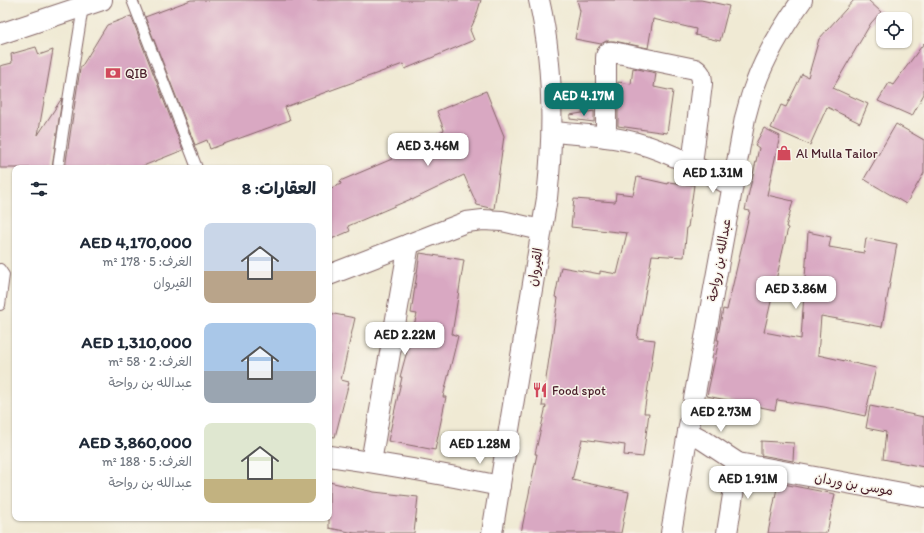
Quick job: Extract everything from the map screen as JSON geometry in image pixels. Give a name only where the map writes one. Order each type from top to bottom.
[{"type":"street","points":[[0,34],[102,0]]},
{"type":"street","name":"القيروان","points":[[492,533],[541,230],[550,165],[552,132],[551,91],[548,51],[539,0]]},
{"type":"street","name":"عبدالله بن رواحة","points":[[671,533],[745,118],[755,85],[768,54],[785,24],[802,0]]},
{"type":"street","points":[[606,137],[606,55],[608,53],[613,52],[695,69],[700,72],[702,84],[692,164]]},
{"type":"street","points":[[552,132],[606,137],[644,145],[692,164],[732,186]]},
{"type":"street","points":[[332,274],[466,222],[483,220],[502,221],[541,230]]},
{"type":"street","points":[[371,462],[409,244]]},
{"type":"street","name":"موسى بن وردان","points":[[688,432],[738,463],[924,497]]},
{"type":"street","points":[[332,456],[453,476],[500,486]]},
{"type":"street","points":[[727,533],[738,463]]},
{"type":"lane","points":[[132,0],[195,165]]},
{"type":"lane","points":[[58,165],[64,120],[83,6]]},
{"type":"lane","points":[[0,269],[4,275],[0,305]]},
{"type":"building","points":[[191,0],[481,0],[470,30],[474,40],[405,69],[403,64],[285,107],[290,120],[210,149],[207,140],[195,145],[145,17]]},
{"type":"building","points":[[577,0],[701,0],[729,6],[720,41],[695,35],[696,29],[653,19],[648,48],[614,41],[606,41],[601,44],[575,39],[580,11]]},
{"type":"building","points":[[854,0],[868,0],[881,12],[876,12],[876,18],[871,23],[833,88],[868,104],[860,123],[827,107],[810,145],[771,128],[781,105],[786,107],[802,74],[808,77],[819,39]]},
{"type":"building","points":[[131,16],[183,150],[146,165],[65,165],[80,69],[107,25]]},
{"type":"building","points":[[924,43],[924,94],[912,116],[878,101],[889,83],[893,85]]},
{"type":"building","points":[[36,47],[39,55],[53,50],[38,135],[62,98],[52,165],[12,165],[12,168],[0,168],[0,66],[12,63],[11,54]]},
{"type":"building","points":[[633,68],[656,73],[654,87],[673,91],[667,133],[618,126],[618,82],[631,84]]},
{"type":"building","points":[[486,91],[504,136],[494,209],[477,205],[464,175],[412,200],[411,199],[348,226],[350,231],[332,239],[332,188],[341,184],[340,181],[392,159],[391,157],[444,130],[437,111]]},
{"type":"building","points":[[594,111],[594,122],[570,119],[570,115]]},
{"type":"building","points":[[896,124],[924,140],[924,173],[906,204],[864,179]]},
{"type":"building","points":[[764,128],[780,136],[767,195],[793,201],[786,227],[788,228],[764,332],[801,339],[808,232],[831,237],[829,247],[864,253],[866,238],[897,244],[882,327],[821,316],[818,355],[876,368],[865,416],[824,407],[777,400],[775,410],[707,396],[719,340],[717,340],[723,309],[727,310],[750,211],[745,210],[759,148],[755,145]]},
{"type":"building","points":[[637,177],[668,184],[668,182],[694,185],[684,257],[652,255],[637,338],[655,340],[644,413],[649,413],[643,457],[624,455],[625,445],[582,439],[572,480],[629,492],[621,533],[521,533],[537,454],[535,454],[546,406],[542,406],[558,298],[555,297],[561,267],[600,274],[600,271],[617,274],[627,233],[571,227],[574,199],[615,202],[616,193],[633,195]]},
{"type":"building","points":[[420,253],[464,260],[452,334],[458,336],[443,397],[446,397],[435,450],[388,441],[402,377],[400,377],[417,314],[411,313]]},
{"type":"building","points":[[332,314],[355,318],[341,380],[349,382],[335,437],[332,436]]},
{"type":"building","points":[[870,406],[924,417],[924,467],[883,459],[886,432],[866,428]]},
{"type":"building","points":[[761,441],[794,443],[793,461],[761,455]]},
{"type":"building","points":[[332,483],[374,492],[418,497],[414,533],[355,533],[329,528],[329,521],[332,521]]},
{"type":"building","points":[[778,483],[835,494],[827,533],[768,533]]},
{"type":"place","name":"QIB","points":[[113,73]]},
{"type":"place","name":"Al Mulla Tailor","points":[[784,153]]},
{"type":"place","name":"Food spot","points":[[540,390]]}]
